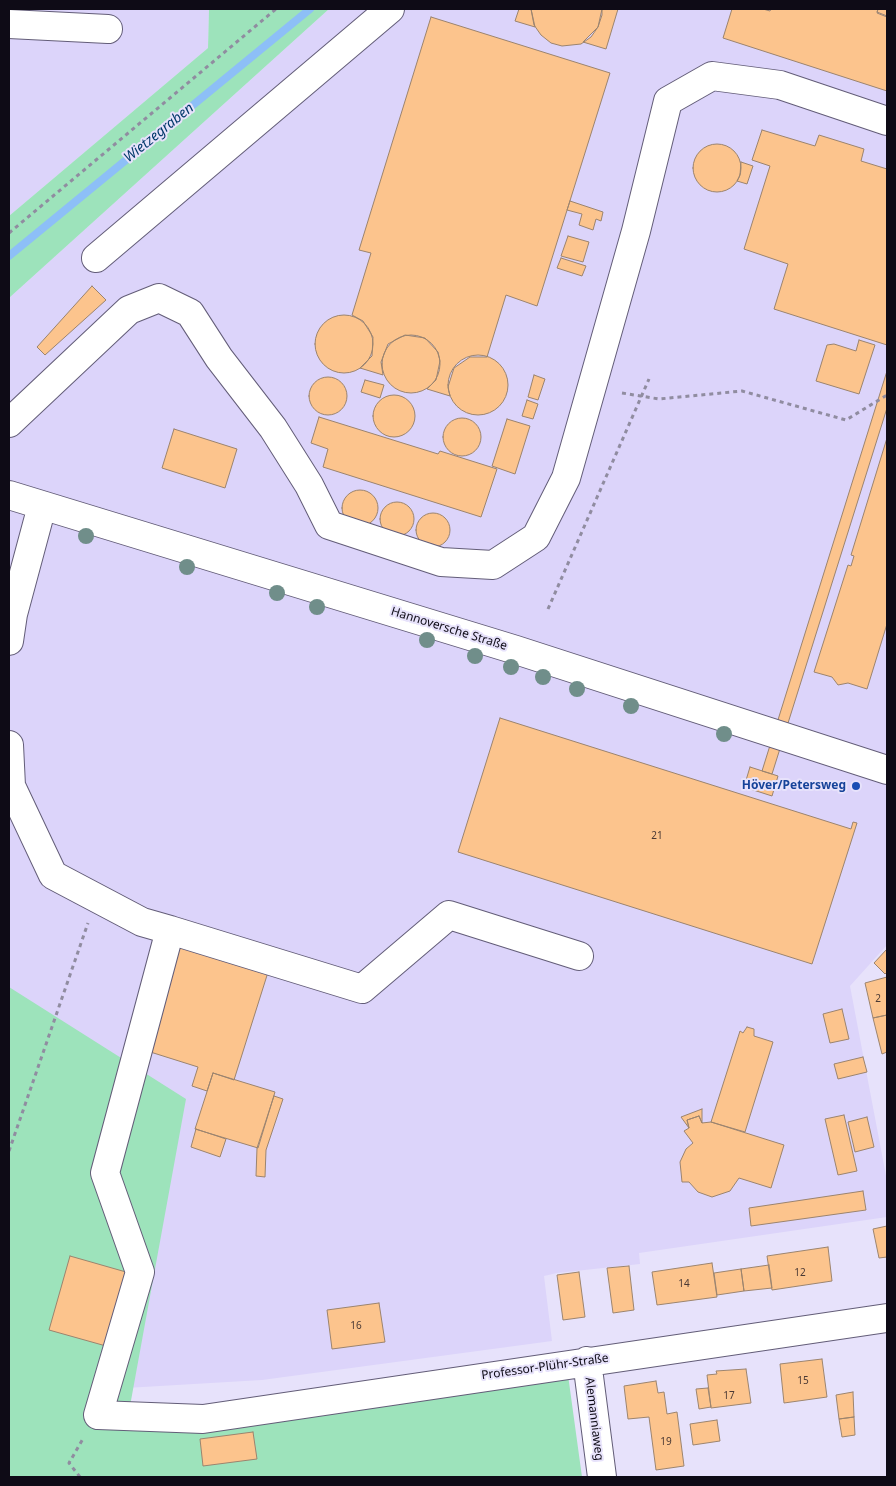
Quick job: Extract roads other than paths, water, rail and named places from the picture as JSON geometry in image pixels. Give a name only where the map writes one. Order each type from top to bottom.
[{"type":"street","points":[[96,258],[390,9]]},
{"type":"street","points":[[9,24],[108,29]]},
{"type":"street","points":[[9,423],[37,393],[129,310],[159,298],[190,313],[219,358],[273,428],[310,485],[329,525],[441,562],[493,565],[536,537],[566,478],[636,231],[668,101],[712,76],[780,85],[887,121]]},
{"type":"street","name":"Hannoversche Straße","points":[[9,495],[516,650],[887,770]]},
{"type":"street","points":[[9,641],[13,614],[42,506]]},
{"type":"street","points":[[9,745],[11,786],[53,875],[142,922],[362,989],[449,915],[579,956]]},
{"type":"street","name":"Professor-Plühr-Straße","points":[[170,930],[104,1173],[140,1272],[98,1416],[203,1419],[887,1318]]},
{"type":"street","name":"Alemanniaweg","points":[[586,1361],[602,1477]]},
{"type":"waterway","name":"Wietzegraben","points":[[9,256],[310,9]]},
{"type":"place","name":"Höver/Petersweg","points":[[856,786]]}]
